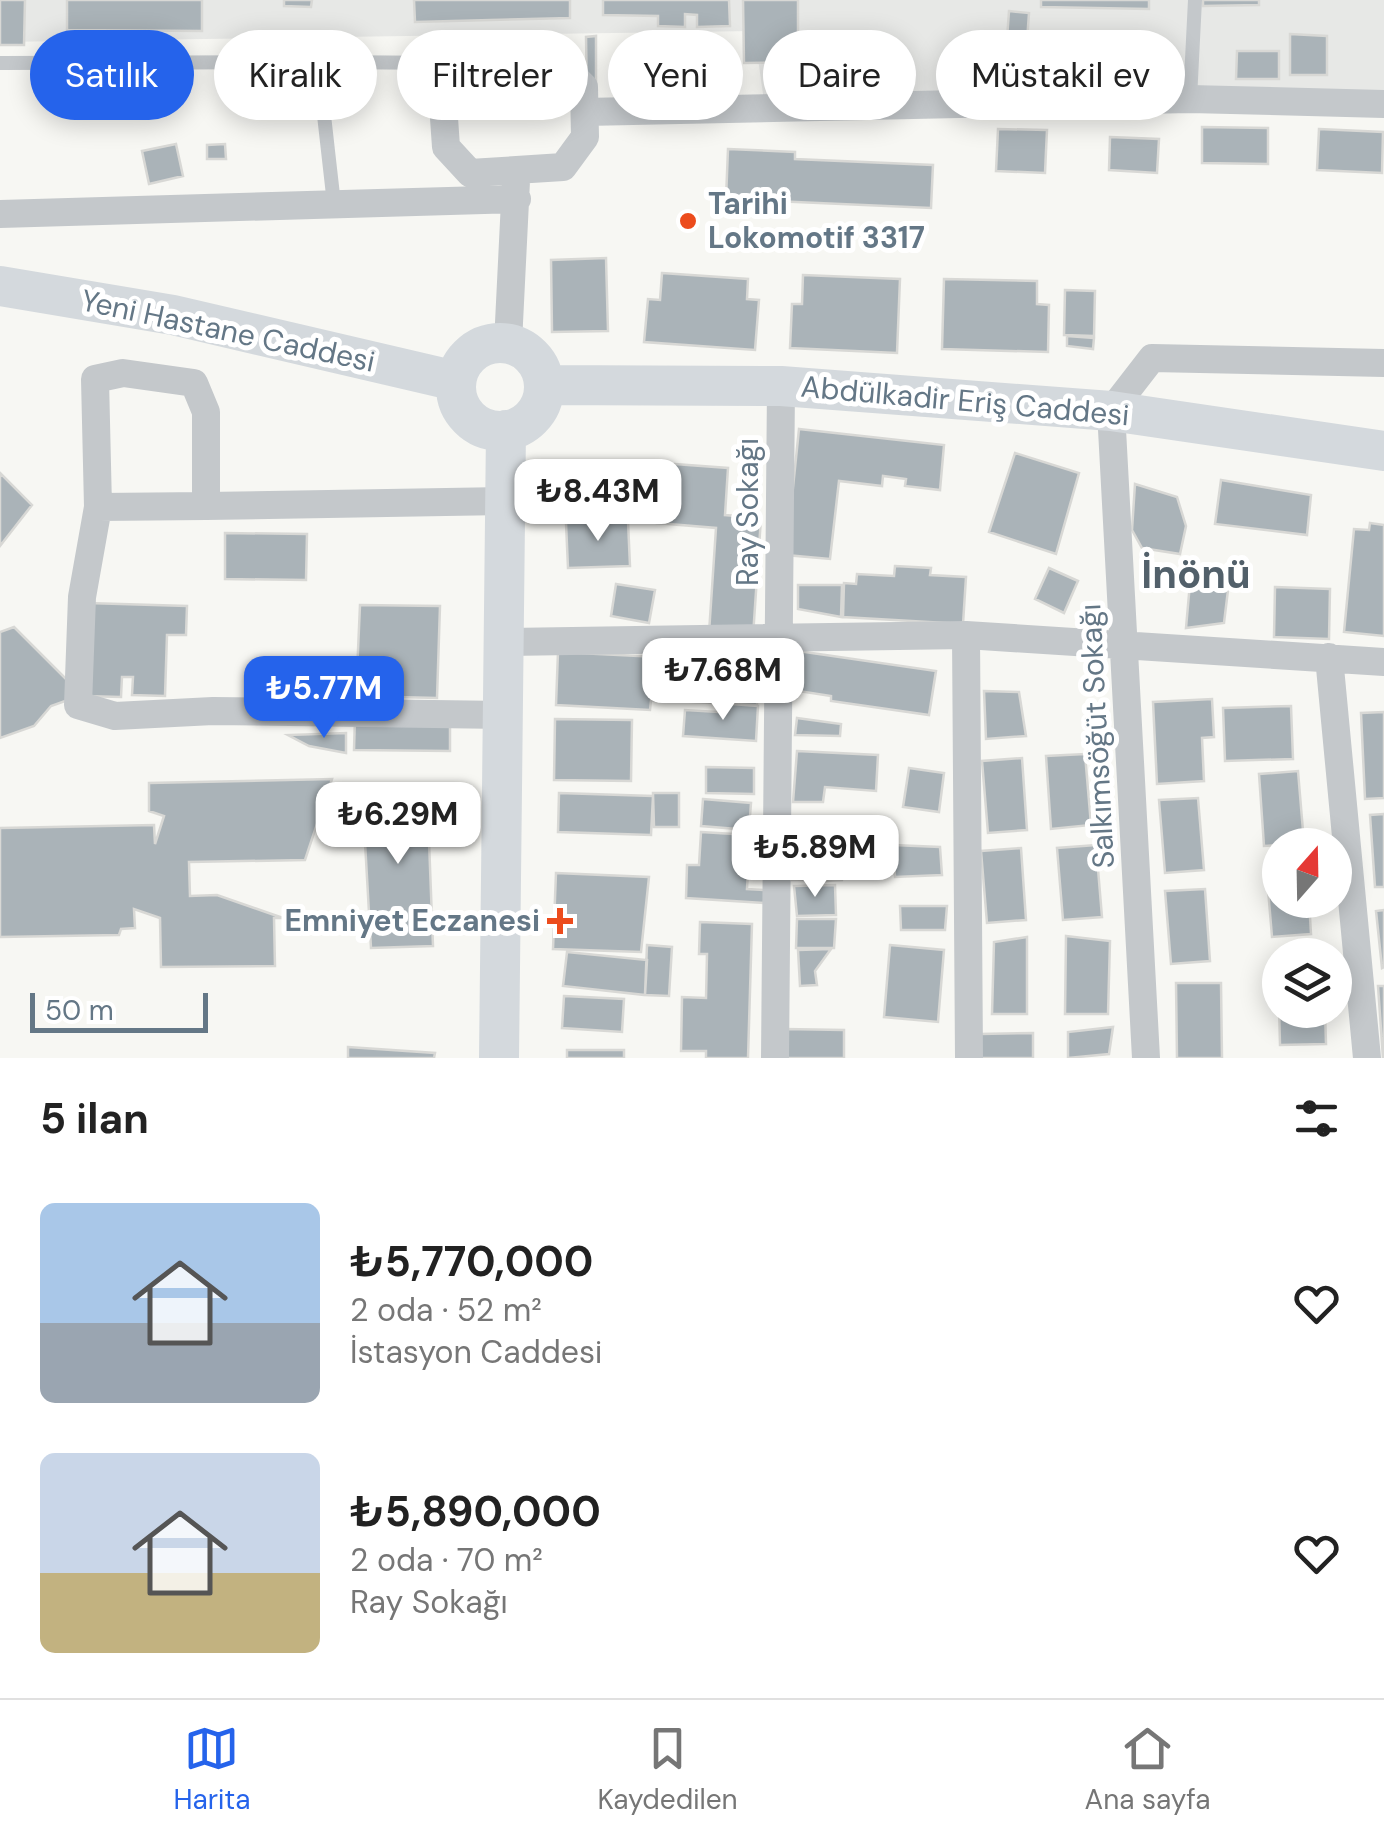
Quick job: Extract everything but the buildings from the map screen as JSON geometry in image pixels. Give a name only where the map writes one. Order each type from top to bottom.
[{"type":"main road","name":"Yeni Hastane Caddesi","points":[[0,286],[173,315],[456,381]]},
{"type":"main road","points":[[508,343],[534,358],[544,385],[536,413],[525,424],[506,430],[483,428],[461,409],[456,381],[468,356],[480,347],[508,343]]},
{"type":"main road","name":"Abdülkadir Eriş Caddesi","points":[[544,385],[780,386],[1111,411],[1384,451]]},
{"type":"main road","points":[[499,1058],[506,430]]},
{"type":"street","points":[[588,112],[1190,99],[1384,104]]},
{"type":"street","points":[[444,120],[446,146],[470,172],[563,167],[585,137],[585,120]]},
{"type":"street","points":[[508,343],[517,198],[515,170]]},
{"type":"street","points":[[0,214],[517,198]]},
{"type":"street","points":[[1111,411],[1152,358],[1384,363]]},
{"type":"street","points":[[206,506],[206,412],[194,383],[123,373],[95,379],[98,507],[82,597],[78,705],[115,716],[213,711],[505,715]]},
{"type":"street","name":"Ray Sokağı","points":[[775,1058],[780,386]]},
{"type":"street","name":"Salkımsöğüt Sokağı","points":[[1111,411],[1146,1058]]},
{"type":"street","points":[[98,507],[505,501]]},
{"type":"street","points":[[966,634],[969,1058]]},
{"type":"street","points":[[506,642],[966,634],[1125,648],[1384,662]]},
{"type":"street","points":[[1329,657],[1367,1058]]},
{"type":"lane","points":[[1190,99],[1195,0]]},
{"type":"lane","points":[[0,63],[214,62]]},
{"type":"lane","points":[[325,120],[334,204]]},
{"type":"shaded area","points":[[0,0],[1384,0],[1384,107],[1185,107],[1185,30],[936,30],[936,108],[916,108],[916,30],[763,30],[763,94],[754,31],[743,30],[588,33],[588,30],[397,30],[397,36],[377,36],[377,30],[214,30],[214,39],[194,39],[194,30],[30,30],[30,42],[0,42]]},
{"type":"place","name":"Tarihi Lokomotif 3317","points":[[688,221]]},
{"type":"place","name":"Emniyet Eczanesi","points":[[560,921]]},
{"type":"district","name":"İnönü","points":[[1196,574]]}]
